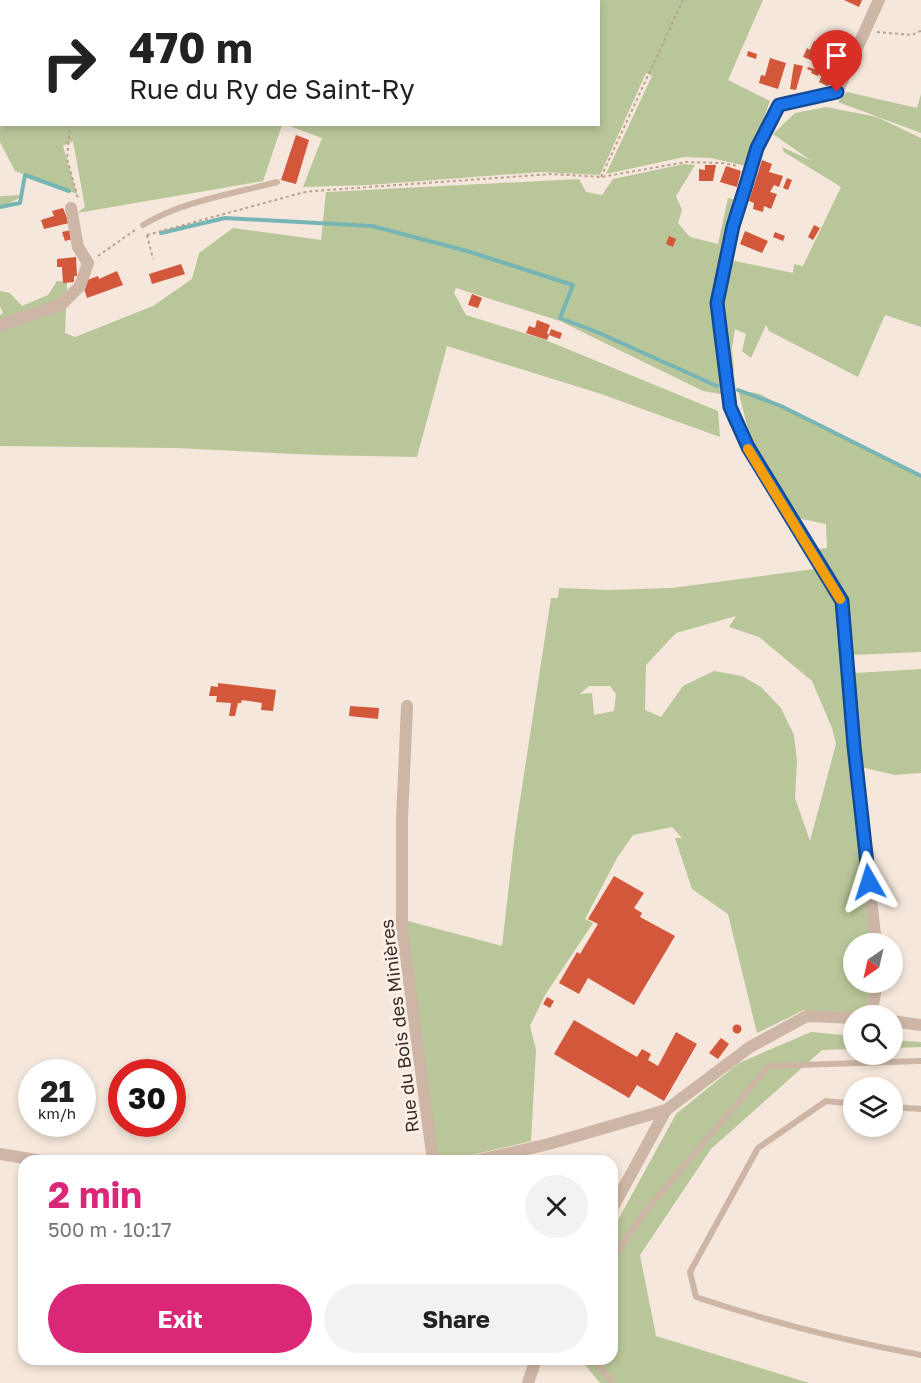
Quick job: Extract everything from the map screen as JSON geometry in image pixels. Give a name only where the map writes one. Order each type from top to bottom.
[{"type":"street","points":[[875,933],[854,746],[842,601],[748,447],[730,407],[717,303],[733,226],[757,148],[779,105],[837,92],[879,0]]},
{"type":"street","points":[[0,325],[62,304],[80,286],[88,263],[78,247],[71,208]]},
{"type":"street","name":"Rue du Bois des Minières","points":[[407,706],[402,819],[402,928],[433,1155]]},
{"type":"street","points":[[500,1155],[549,1144],[666,1110],[750,1047],[807,1016],[843,1018]]},
{"type":"street","points":[[903,1023],[921,1025]]},
{"type":"street","points":[[618,1198],[666,1110]]},
{"type":"street","points":[[0,1154],[18,1157]]},
{"type":"street","points":[[528,1383],[534,1365]]},
{"type":"lane","points":[[143,225],[159,215],[179,208],[277,182]]},
{"type":"lane","points":[[618,1251],[643,1214],[769,1066],[921,1061]]},
{"type":"lane","points":[[843,1103],[826,1101],[758,1148],[690,1272],[696,1297],[747,1314],[857,1343],[921,1355]]},
{"type":"lane","points":[[903,1108],[921,1109]]},
{"type":"lane","points":[[599,1365],[613,1383]]},
{"type":"path","points":[[602,177],[683,0]]},
{"type":"path","points":[[865,31],[912,35],[921,31]]},
{"type":"path","points":[[70,126],[66,159],[80,207],[71,208]]},
{"type":"path","points":[[153,259],[147,235],[156,231],[305,192],[552,174],[602,177],[686,162],[722,164],[751,169]]},
{"type":"path","points":[[88,263],[143,225]]},
{"type":"green space","points":[[600,0],[763,0],[728,80],[770,101],[746,166],[711,158],[684,157],[606,174],[652,76],[646,73],[600,175],[541,172],[369,185],[303,187],[322,138],[290,126],[600,126]]},
{"type":"green space","points":[[847,92],[917,108],[921,94],[921,133],[838,102]]},
{"type":"green space","points":[[826,107],[877,117],[921,138],[921,327],[885,315],[858,377],[769,331],[766,325],[751,358],[742,351],[746,334],[735,329],[732,348],[734,372],[728,366],[722,366],[721,394],[703,391],[560,321],[456,288],[454,293],[466,315],[543,339],[718,411],[720,437],[601,394],[447,346],[417,457],[176,448],[0,446],[0,315],[3,313],[0,306],[0,291],[10,293],[22,306],[48,295],[57,281],[67,282],[65,333],[75,337],[153,306],[192,279],[199,253],[233,228],[321,240],[326,192],[579,179],[586,192],[602,195],[613,179],[684,164],[695,165],[676,196],[682,210],[678,223],[690,237],[718,244],[728,198],[736,200],[720,271],[714,285],[714,299],[730,260],[793,273],[794,264],[803,266],[841,187],[784,152],[782,147],[810,160],[773,134],[795,113]]},
{"type":"green space","points":[[0,126],[282,126],[263,181],[77,213],[85,207],[73,141],[63,146],[77,194],[15,171],[0,142]]},
{"type":"green space","points":[[25,195],[0,208],[0,196]]},
{"type":"green space","points":[[738,390],[760,394],[817,426],[878,453],[921,477],[921,652],[852,655],[845,599],[818,549],[827,548],[826,524],[797,518],[750,437]]},
{"type":"green space","points":[[814,569],[838,603],[872,933],[843,933],[843,993],[871,993],[868,1005],[843,1005],[843,1012],[804,1010],[757,1033],[728,914],[692,889],[675,838],[682,838],[672,827],[633,835],[617,858],[585,919],[593,923],[545,995],[530,1026],[536,1050],[531,1141],[471,1155],[437,1155],[404,920],[502,946],[515,833],[551,598],[558,598],[559,588],[608,590],[672,588]],"holes":[[[736,616],[729,627],[759,637],[812,681],[832,728],[836,744],[810,841],[795,798],[797,761],[794,735],[781,708],[761,687],[742,676],[714,671],[683,686],[661,717],[645,710],[646,665],[676,633]],[[589,686],[610,686],[616,694],[614,711],[594,715],[592,693],[580,694]]]},
{"type":"green space","points":[[921,669],[921,773],[895,775],[861,767],[855,673]]},
{"type":"green space","points":[[811,1032],[843,1035],[843,1049],[822,1050],[711,1149],[640,1255],[656,1336],[809,1383],[600,1383],[585,1365],[618,1365],[618,1220],[676,1114],[739,1063]]},
{"type":"green space","points":[[903,1041],[921,1042],[921,1047],[903,1048]]},
{"type":"building","points":[[844,0],[862,0],[859,7]]},
{"type":"building","points":[[814,41],[821,44],[819,49],[831,54],[833,50],[846,55],[833,83],[827,86],[819,82],[826,66],[803,57],[807,48],[810,50]]},
{"type":"building","points":[[748,51],[757,54],[756,59],[747,56]]},
{"type":"building","points":[[770,58],[786,63],[778,89],[759,83],[761,75],[765,76]]},
{"type":"building","points":[[794,64],[803,66],[796,90],[790,89]]},
{"type":"building","points":[[808,67],[820,71],[818,76],[811,73]]},
{"type":"building","points":[[296,135],[309,140],[296,184],[281,180]]},
{"type":"building","points":[[762,160],[772,164],[769,172],[783,176],[779,187],[774,185],[770,192],[777,194],[771,209],[764,206],[763,212],[753,209],[754,203],[749,201]]},
{"type":"building","points":[[705,165],[716,165],[713,181],[699,181],[699,169],[705,170]]},
{"type":"building","points":[[726,166],[741,171],[737,187],[720,182]]},
{"type":"building","points":[[787,178],[792,180],[788,190],[783,188]]},
{"type":"building","points":[[63,208],[69,223],[44,229],[41,220],[54,216],[52,211]]},
{"type":"building","points":[[814,225],[820,228],[813,240],[808,237]]},
{"type":"building","points":[[71,230],[73,239],[65,241],[62,232]]},
{"type":"building","points":[[745,231],[768,241],[762,253],[740,244]]},
{"type":"building","points":[[775,232],[785,236],[783,241],[773,237]]},
{"type":"building","points":[[669,236],[676,239],[673,247],[666,244]]},
{"type":"building","points":[[76,257],[77,276],[74,276],[74,282],[63,283],[62,267],[57,267],[57,259]]},
{"type":"building","points":[[181,264],[185,274],[152,284],[149,274]]},
{"type":"building","points":[[117,271],[123,285],[87,298],[82,282],[98,276],[99,279]]},
{"type":"building","points":[[472,294],[482,298],[478,308],[468,305]]},
{"type":"building","points":[[537,320],[550,325],[547,340],[526,333],[529,326],[535,328]]},
{"type":"building","points":[[551,329],[562,333],[560,339],[549,335]]},
{"type":"building","points":[[218,683],[276,690],[273,711],[261,710],[262,703],[242,700],[238,703],[235,716],[229,716],[231,703],[216,702],[217,696],[209,696],[211,686],[218,687]]},
{"type":"building","points":[[350,706],[379,708],[378,719],[349,716]]},
{"type":"building","points":[[614,876],[644,893],[634,908],[642,913],[640,917],[675,936],[634,1005],[588,978],[579,994],[559,983],[577,952],[580,954],[598,924],[588,919]]},
{"type":"building","points":[[547,997],[554,1001],[550,1008],[543,1004]]},
{"type":"building","points":[[574,1020],[637,1057],[642,1049],[651,1054],[648,1060],[658,1066],[676,1032],[697,1044],[664,1101],[637,1085],[629,1098],[554,1054]]},
{"type":"building","points":[[737,1024],[742,1029],[737,1034],[732,1029]]},
{"type":"building","points":[[721,1038],[729,1044],[718,1059],[709,1053]]},
{"type":"waterway","points":[[0,207],[20,203],[25,175],[69,191]]},
{"type":"waterway","points":[[161,233],[225,218],[372,226],[467,251],[573,285],[560,318],[597,332],[717,386]]},
{"type":"waterway","points":[[738,390],[781,406],[921,476]]},
{"type":"slow traffic","points":[[748,449],[840,599]]},
{"type":"route","points":[[837,92],[779,105],[757,148],[733,226],[717,303],[730,407],[748,447],[842,601],[854,746],[869,882]]}]
